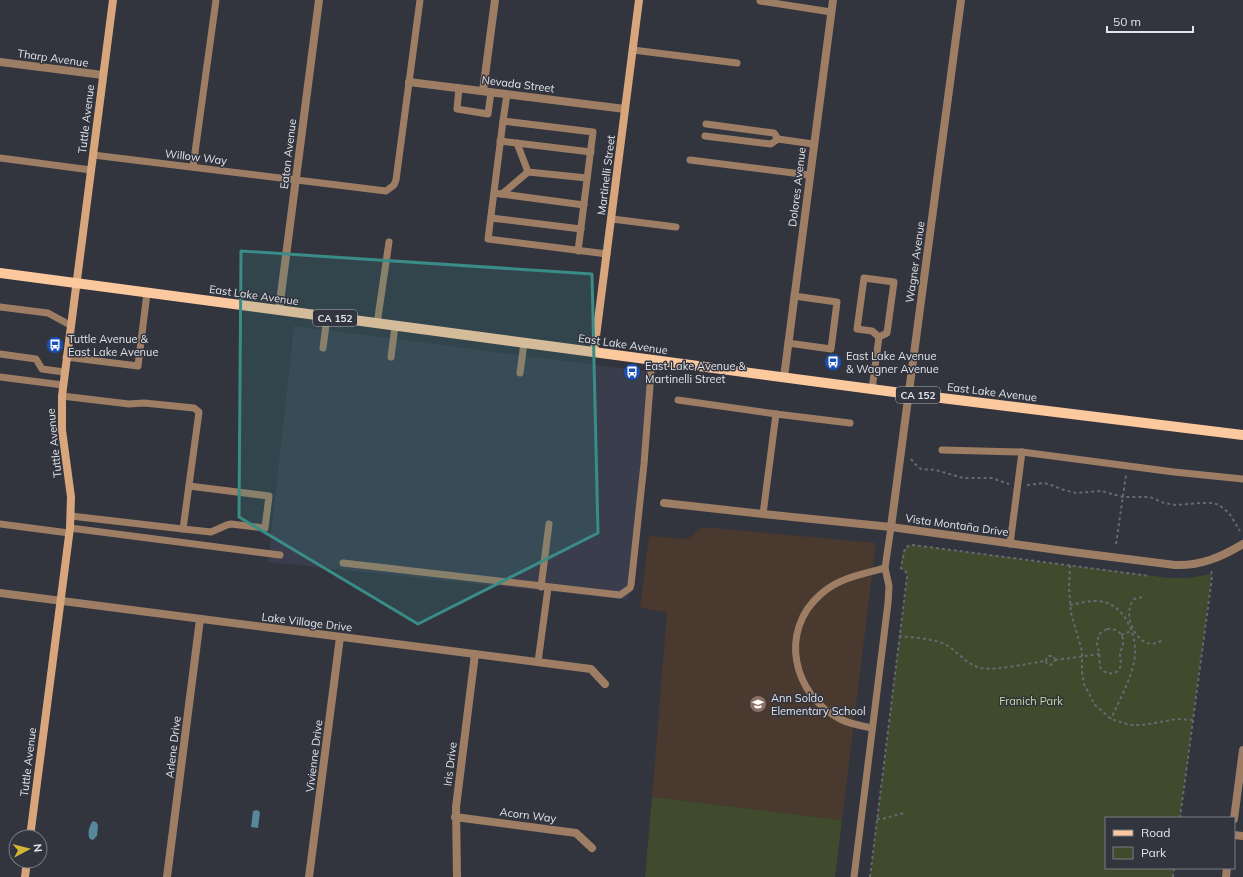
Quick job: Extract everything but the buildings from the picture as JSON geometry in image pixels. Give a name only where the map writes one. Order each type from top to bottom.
[{"type":"main road","name":"East Lake Avenue","points":[[0,273],[908,394],[1243,435]]},
{"type":"street","name":"Tuttle Avenue","points":[[31,829],[70,530],[70,483],[62,421],[64,372],[113,0]]},
{"type":"street","name":"Eaton Avenue","points":[[279,310],[319,0]]},
{"type":"street","points":[[487,92],[495,0]]},
{"type":"street","name":"Martinelli Street","points":[[594,352],[640,0]]},
{"type":"street","name":"Dolores Avenue","points":[[784,377],[813,144],[833,0]]},
{"type":"street","name":"Wagner Avenue","points":[[891,527],[961,0]]},
{"type":"street","name":"Tharp Avenue","points":[[0,62],[103,75]]},
{"type":"street","name":"Nevada Street","points":[[409,82],[625,109]]},
{"type":"street","name":"Vista Montaña Drive","points":[[664,503],[891,527],[1167,564],[1197,564],[1216,559],[1243,544]]},
{"type":"street","name":"Lake Village Drive","points":[[0,593],[590,669],[605,684]]},
{"type":"street","name":"Arlene Drive","points":[[167,877],[200,619]]},
{"type":"street","name":"Vivienne Drive","points":[[309,877],[340,637]]},
{"type":"street","name":"Iris Drive","points":[[457,877],[456,817],[458,784],[475,654]]},
{"type":"street","points":[[1234,817],[1243,750]]},
{"type":"street","name":"Acorn Way","points":[[456,817],[576,833],[592,848]]},
{"type":"lane","points":[[193,167],[216,0]]},
{"type":"lane","points":[[409,82],[420,0]]},
{"type":"lane","points":[[760,1],[831,12]]},
{"type":"lane","points":[[633,50],[737,63]]},
{"type":"lane","name":"Willow Way","points":[[93,155],[386,191],[391,189],[396,180],[409,82]]},
{"type":"lane","points":[[459,88],[457,109],[488,114],[487,92]]},
{"type":"lane","points":[[507,94],[488,239],[607,254]]},
{"type":"lane","points":[[503,121],[593,132],[578,250]]},
{"type":"lane","points":[[706,124],[774,133],[778,140]]},
{"type":"lane","points":[[705,136],[771,144],[778,140],[813,144]]},
{"type":"lane","points":[[500,141],[591,152]]},
{"type":"lane","points":[[517,143],[528,172]]},
{"type":"lane","points":[[0,158],[91,170]]},
{"type":"lane","points":[[690,160],[809,176]]},
{"type":"lane","points":[[502,194],[528,172],[587,178]]},
{"type":"lane","points":[[494,193],[584,205]]},
{"type":"lane","points":[[491,218],[581,229]]},
{"type":"lane","points":[[612,219],[676,227]]},
{"type":"lane","points":[[377,324],[388,242]]},
{"type":"lane","points":[[864,278],[894,282],[887,333],[879,337],[872,331],[857,329],[864,278]]},
{"type":"lane","points":[[66,357],[138,366],[147,293]]},
{"type":"lane","points":[[788,343],[831,348],[837,302],[794,296]]},
{"type":"lane","points":[[0,307],[48,313],[70,325]]},
{"type":"lane","points":[[323,348],[327,317]]},
{"type":"lane","points":[[390,357],[395,326]]},
{"type":"lane","points":[[872,389],[879,337]]},
{"type":"lane","points":[[520,373],[524,343]]},
{"type":"lane","points":[[0,354],[36,358],[42,369],[64,372]]},
{"type":"lane","points":[[343,563],[618,596],[620,595],[630,588],[644,464],[652,360]]},
{"type":"lane","points":[[0,377],[63,385]]},
{"type":"lane","points":[[62,396],[129,404],[144,403],[194,408],[199,412],[183,529]]},
{"type":"lane","points":[[678,400],[850,423]]},
{"type":"lane","points":[[763,514],[776,414]]},
{"type":"lane","points":[[942,450],[1022,452],[1243,479]]},
{"type":"lane","points":[[1010,544],[1022,452]]},
{"type":"lane","points":[[70,516],[211,532],[231,524],[265,528],[269,496],[189,486]]},
{"type":"lane","points":[[0,524],[70,530],[280,556]]},
{"type":"lane","points":[[538,662],[549,524]]},
{"type":"lane","points":[[854,877],[889,586],[885,568],[891,527]]},
{"type":"lane","points":[[872,728],[857,726],[839,718],[826,710],[817,701],[802,680],[798,670],[795,658],[796,641],[800,625],[806,611],[821,594],[841,580],[885,568]]},
{"type":"path","points":[[911,459],[918,467],[922,469],[936,470],[964,478],[992,478],[1018,485],[1044,483],[1070,492],[1081,493],[1101,491],[1113,493],[1123,498],[1150,497],[1164,503],[1176,505],[1213,503],[1219,505],[1229,513],[1240,531]]},
{"type":"path","points":[[1116,544],[1127,466]]},
{"type":"path","points":[[870,877],[907,577],[906,572],[901,568],[904,550],[908,546],[1150,576]]},
{"type":"path","points":[[1070,565],[1068,587],[1070,605],[1082,656],[1083,678],[1095,706],[1111,719],[1136,725],[1177,719],[1193,720]]},
{"type":"path","points":[[1180,817],[1212,574]]},
{"type":"path","points":[[1111,719],[1135,660],[1135,643],[1130,620],[1130,608],[1134,599],[1142,597]]},
{"type":"path","points":[[1070,605],[1096,601],[1108,603],[1123,615],[1132,630],[1138,636],[1149,643],[1155,644],[1162,640]]},
{"type":"path","points":[[1107,629],[1118,631],[1121,635],[1123,643],[1120,654],[1121,664],[1116,672],[1110,674],[1101,670],[1099,664],[1100,654],[1096,641],[1100,632],[1107,629]]},
{"type":"path","points":[[1121,635],[1132,630]]},
{"type":"path","points":[[900,636],[942,643],[948,646],[968,663],[981,668],[995,668],[1046,661]]},
{"type":"path","points":[[1046,661],[1047,664],[1050,665],[1054,663],[1055,660],[1100,654]]},
{"type":"path","points":[[1046,661],[1047,657],[1049,656],[1053,656],[1055,660]]},
{"type":"path","points":[[877,819],[904,813]]},
{"type":"highlighted area","points":[[241,251],[592,274],[598,533],[418,624],[239,517]]},
{"type":"shaded area","points":[[294,326],[650,372],[628,600],[268,562]]},
{"type":"shaded area","name":"Ann Soldo Elementary School","points":[[702,527],[876,543],[842,820],[652,797],[667,612],[640,608],[649,536],[688,539]]},
{"type":"green space","name":"Franich Park","points":[[913,545],[1169,578],[1188,578],[1212,574],[1180,817],[1105,817],[1105,869],[1174,869],[1173,877],[870,877],[907,577],[906,572],[901,568],[902,557],[904,550]]},
{"type":"green space","points":[[652,797],[842,820],[835,877],[645,877]]},
{"type":"water","points":[[257,810],[260,812],[258,828],[251,827],[253,811]]},
{"type":"water","points":[[93,821],[98,825],[97,836],[93,840],[89,837],[89,830]]},
{"type":"place","name":"Tuttle Avenue & East Lake Avenue","points":[[55,345]]},
{"type":"place","name":"East Lake Avenue & Wagner Avenue","points":[[833,362]]},
{"type":"place","name":"East Lake Avenue & Martinelli Street","points":[[632,372]]},
{"type":"place","name":"Ann Soldo Elementary School","points":[[758,704]]}]
